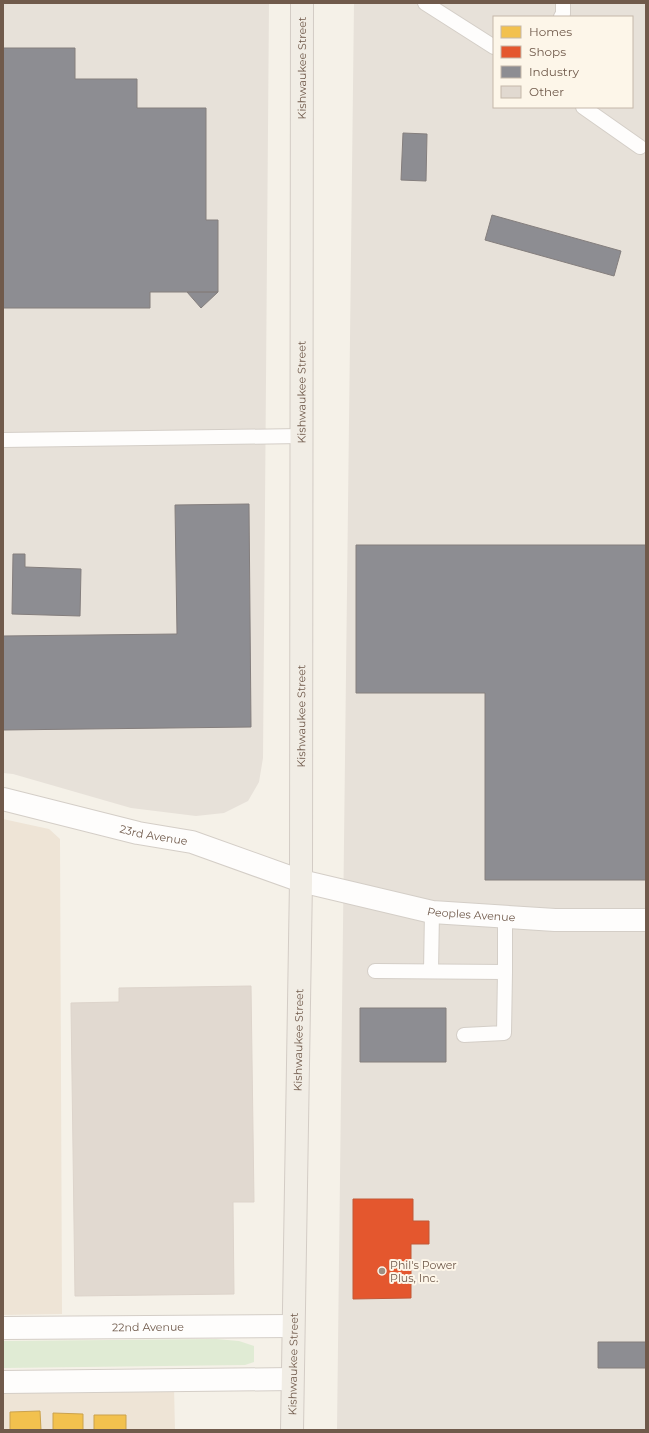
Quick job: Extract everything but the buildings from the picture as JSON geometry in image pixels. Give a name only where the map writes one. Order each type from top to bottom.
[{"type":"main road","name":"Kishwaukee Street","points":[[292,1430],[301,881],[302,3]]},
{"type":"street","name":"23rd Avenue","points":[[3,799],[138,833],[192,842],[301,881]]},
{"type":"street","name":"Peoples Avenue","points":[[301,881],[432,912],[555,920],[646,920]]},
{"type":"street","name":"22nd Avenue","points":[[3,1328],[293,1326]]},
{"type":"street","points":[[3,1382],[292,1379]]},
{"type":"lane","points":[[425,3],[493,46]]},
{"type":"lane","points":[[563,16],[564,3]]},
{"type":"lane","points":[[584,108],[640,147]]},
{"type":"lane","points":[[3,440],[301,436]]},
{"type":"lane","points":[[431,971],[432,912]]},
{"type":"lane","points":[[464,1035],[504,1033],[505,917]]},
{"type":"lane","points":[[375,971],[505,972]]},
{"type":"shaded area","points":[[3,3],[269,3],[263,758],[259,782],[248,801],[224,813],[196,816],[131,808],[13,774],[3,773]]},
{"type":"shaded area","points":[[354,3],[646,3],[646,1430],[337,1430]]},
{"type":"shaded area","points":[[3,819],[49,829],[60,839],[62,1314],[3,1315]]},
{"type":"shaded area","points":[[174,1387],[175,1430],[3,1430],[3,1389]]},
{"type":"green space","points":[[216,1339],[239,1341],[254,1346],[254,1362],[245,1365],[3,1368],[3,1341]]},
{"type":"place","name":"Phil's Power Plus, Inc.","points":[[382,1271]]}]
